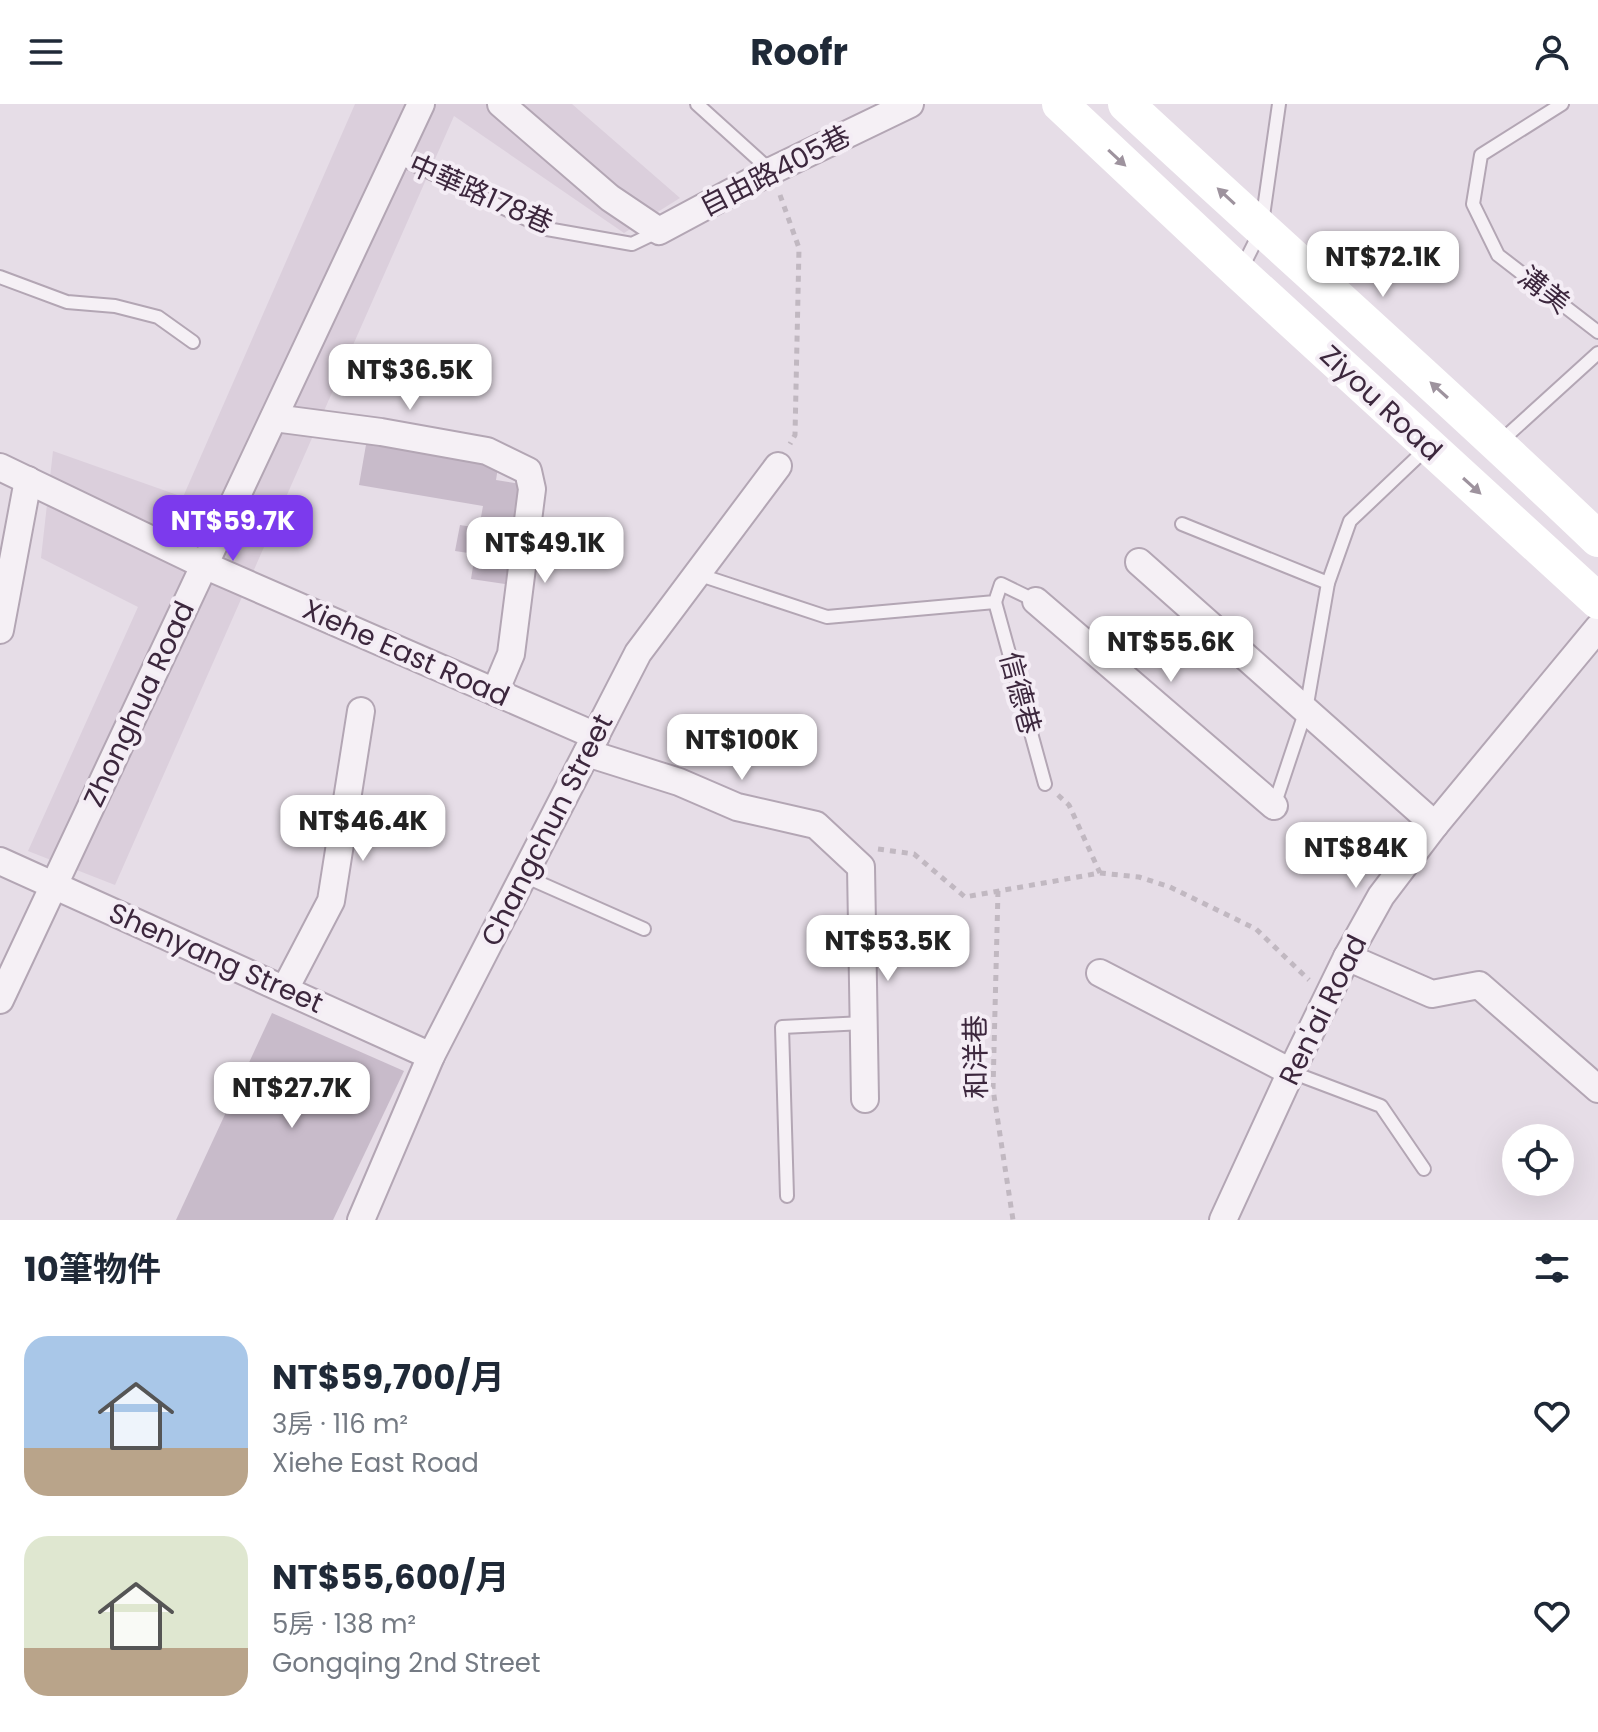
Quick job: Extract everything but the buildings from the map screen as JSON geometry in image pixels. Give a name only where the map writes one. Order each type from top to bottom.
[{"type":"street","name":"Zhonghua Road","points":[[0,1000],[421,104]]},
{"type":"street","points":[[501,104],[610,198],[659,231]]},
{"type":"street","name":"Ziyou Road","points":[[1126,104],[1499,444],[1598,539]]},
{"type":"street","name":"自由路405巷","points":[[659,231],[895,107]]},
{"type":"street","name":"Ziyou Road","points":[[1079,110],[1240,273],[1598,601]]},
{"type":"street","points":[[274,418],[381,432],[487,451],[528,471],[532,489],[511,654],[495,692]]},
{"type":"street","name":"Changchun Street","points":[[361,1220],[431,1056],[638,653],[778,466]]},
{"type":"street","name":"Xiehe East Road","points":[[0,467],[204,565],[495,692],[591,745],[737,807],[816,825],[861,867]]},
{"type":"street","points":[[0,630],[28,480]]},
{"type":"street","points":[[1139,562],[1435,825]]},
{"type":"street","points":[[1036,601],[1274,806]]},
{"type":"street","name":"Ren'ai Road","points":[[1223,1220],[1327,998],[1381,896],[1435,825],[1598,628]]},
{"type":"street","points":[[285,989],[331,901],[361,711]]},
{"type":"street","name":"Shenyang Street","points":[[0,861],[431,1056]]},
{"type":"street","points":[[861,867],[865,1099]]},
{"type":"street","points":[[1347,957],[1432,994],[1479,985],[1598,1089]]},
{"type":"street","points":[[1100,973],[1291,1072]]},
{"type":"lane","points":[[697,104],[771,171]]},
{"type":"lane","points":[[1240,273],[1261,230],[1279,104]]},
{"type":"lane","name":"溝美","points":[[1562,104],[1481,155],[1473,204],[1498,255],[1598,332]]},
{"type":"lane","name":"中華路178巷","points":[[396,156],[547,229],[632,244],[659,231]]},
{"type":"lane","points":[[0,277],[67,302],[115,306],[158,317],[193,342]]},
{"type":"lane","points":[[1499,444],[1598,353]]},
{"type":"lane","points":[[1274,806],[1306,710],[1328,583],[1350,521],[1429,447]]},
{"type":"lane","points":[[1182,524],[1328,583]]},
{"type":"lane","points":[[697,574],[827,617],[995,602],[1001,584],[1036,601]]},
{"type":"lane","name":"信德巷","points":[[995,602],[1045,784]]},
{"type":"lane","points":[[524,876],[644,929]]},
{"type":"lane","points":[[787,1196],[782,1027],[864,1023]]},
{"type":"lane","points":[[1291,1072],[1381,1106],[1424,1169]]},
{"type":"path","points":[[771,171],[799,248],[795,435],[778,466]]},
{"type":"path","points":[[1045,784],[1069,805],[1100,873]]},
{"type":"path","points":[[861,867],[878,849],[914,854],[965,897],[1100,873],[1139,877],[1170,887],[1256,929],[1327,998]]},
{"type":"path","name":"和洋巷","points":[[998,891],[993,1089],[1013,1220]]},
{"type":"shaded area","points":[[355,104],[572,104],[680,198],[624,233],[454,116],[115,885],[28,851],[138,607],[41,558],[53,451],[183,497]]}]
